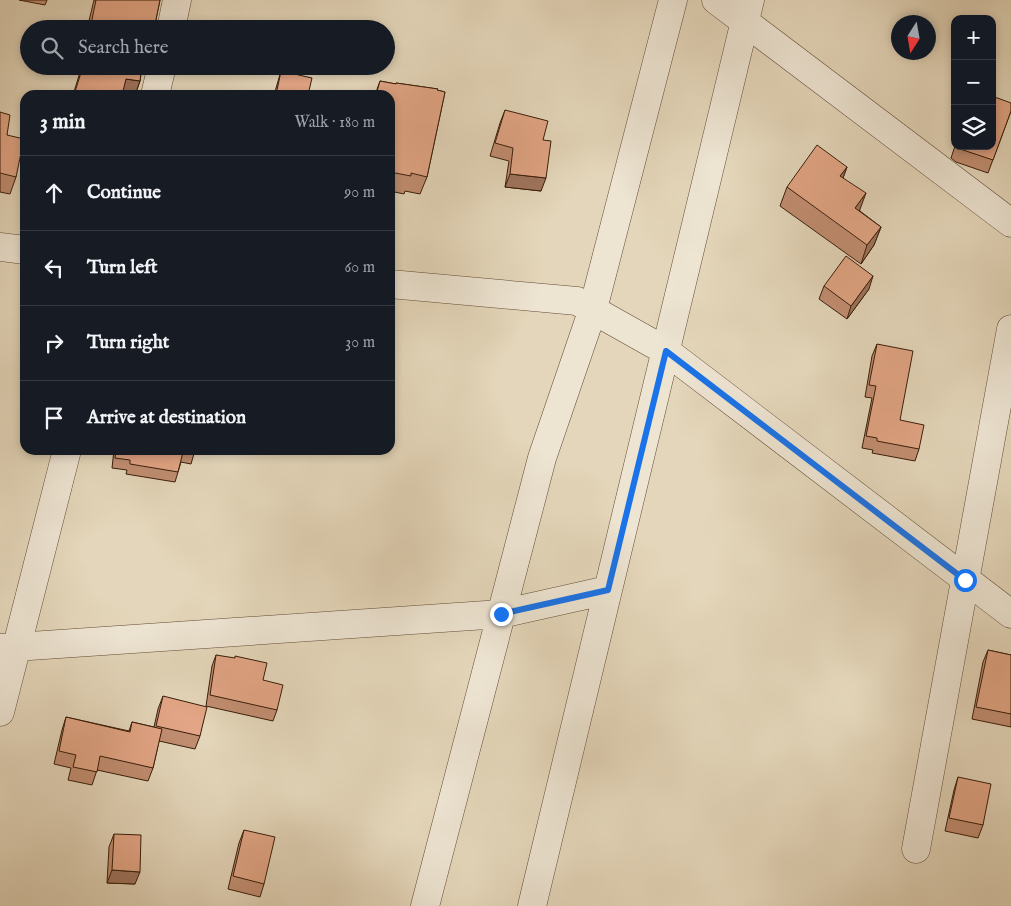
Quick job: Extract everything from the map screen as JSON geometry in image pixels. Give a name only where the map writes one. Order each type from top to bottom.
[{"type":"street","points":[[173,20],[177,0]]},
{"type":"street","points":[[425,906],[542,458],[592,309],[673,0]]},
{"type":"street","points":[[716,0],[747,10],[1011,223]]},
{"type":"street","points":[[532,906],[747,10]]},
{"type":"street","points":[[156,90],[160,75]]},
{"type":"street","points":[[0,247],[20,249]]},
{"type":"street","points":[[395,284],[577,301],[592,309],[666,351],[1011,614]]},
{"type":"street","points":[[916,849],[1011,329]]},
{"type":"street","points":[[0,712],[8,647],[66,455]]},
{"type":"street","points":[[8,647],[501,614],[608,590]]},
{"type":"building","points":[[96,0],[160,0],[156,20],[92,20]]},
{"type":"building","points":[[80,75],[141,75],[140,81],[126,79],[123,90],[76,90]]},
{"type":"building","points":[[280,75],[299,75],[312,78],[309,90],[277,90]]},
{"type":"building","points":[[380,81],[438,89],[445,92],[427,177],[411,173],[411,176],[395,173],[395,90],[377,90]]},
{"type":"building","points":[[996,97],[1011,103],[1011,111],[993,160],[963,150],[996,150]]},
{"type":"building","points":[[505,110],[548,121],[543,140],[551,141],[546,178],[510,174],[513,148],[495,143]]},
{"type":"building","points":[[0,112],[10,115],[7,135],[20,138],[20,158],[16,177],[0,173]]},
{"type":"building","points":[[817,145],[847,167],[840,176],[866,193],[855,208],[881,227],[867,245],[787,187]]},
{"type":"building","points":[[846,256],[873,276],[851,306],[824,286]]},
{"type":"building","points":[[877,344],[913,351],[900,420],[924,425],[919,449],[877,441],[877,438],[866,436],[876,386],[869,385]]},
{"type":"building","points":[[115,455],[182,455],[178,472],[130,464],[130,460],[115,458]]},
{"type":"building","points":[[988,650],[1011,655],[1011,714],[976,707]]},
{"type":"building","points":[[216,655],[235,658],[235,656],[267,663],[263,680],[283,685],[277,710],[210,695]]},
{"type":"building","points":[[163,696],[207,707],[200,736],[156,726]]},
{"type":"building","points":[[66,717],[130,732],[132,722],[162,729],[153,768],[100,756],[97,772],[73,767],[76,755],[59,751]]},
{"type":"building","points":[[958,777],[991,784],[983,825],[949,818]]},
{"type":"building","points":[[244,830],[275,837],[264,884],[233,876]]},
{"type":"building","points":[[114,834],[141,835],[140,872],[112,870]]},
{"type":"route","points":[[501,614],[608,590],[666,351],[965,580]]}]
